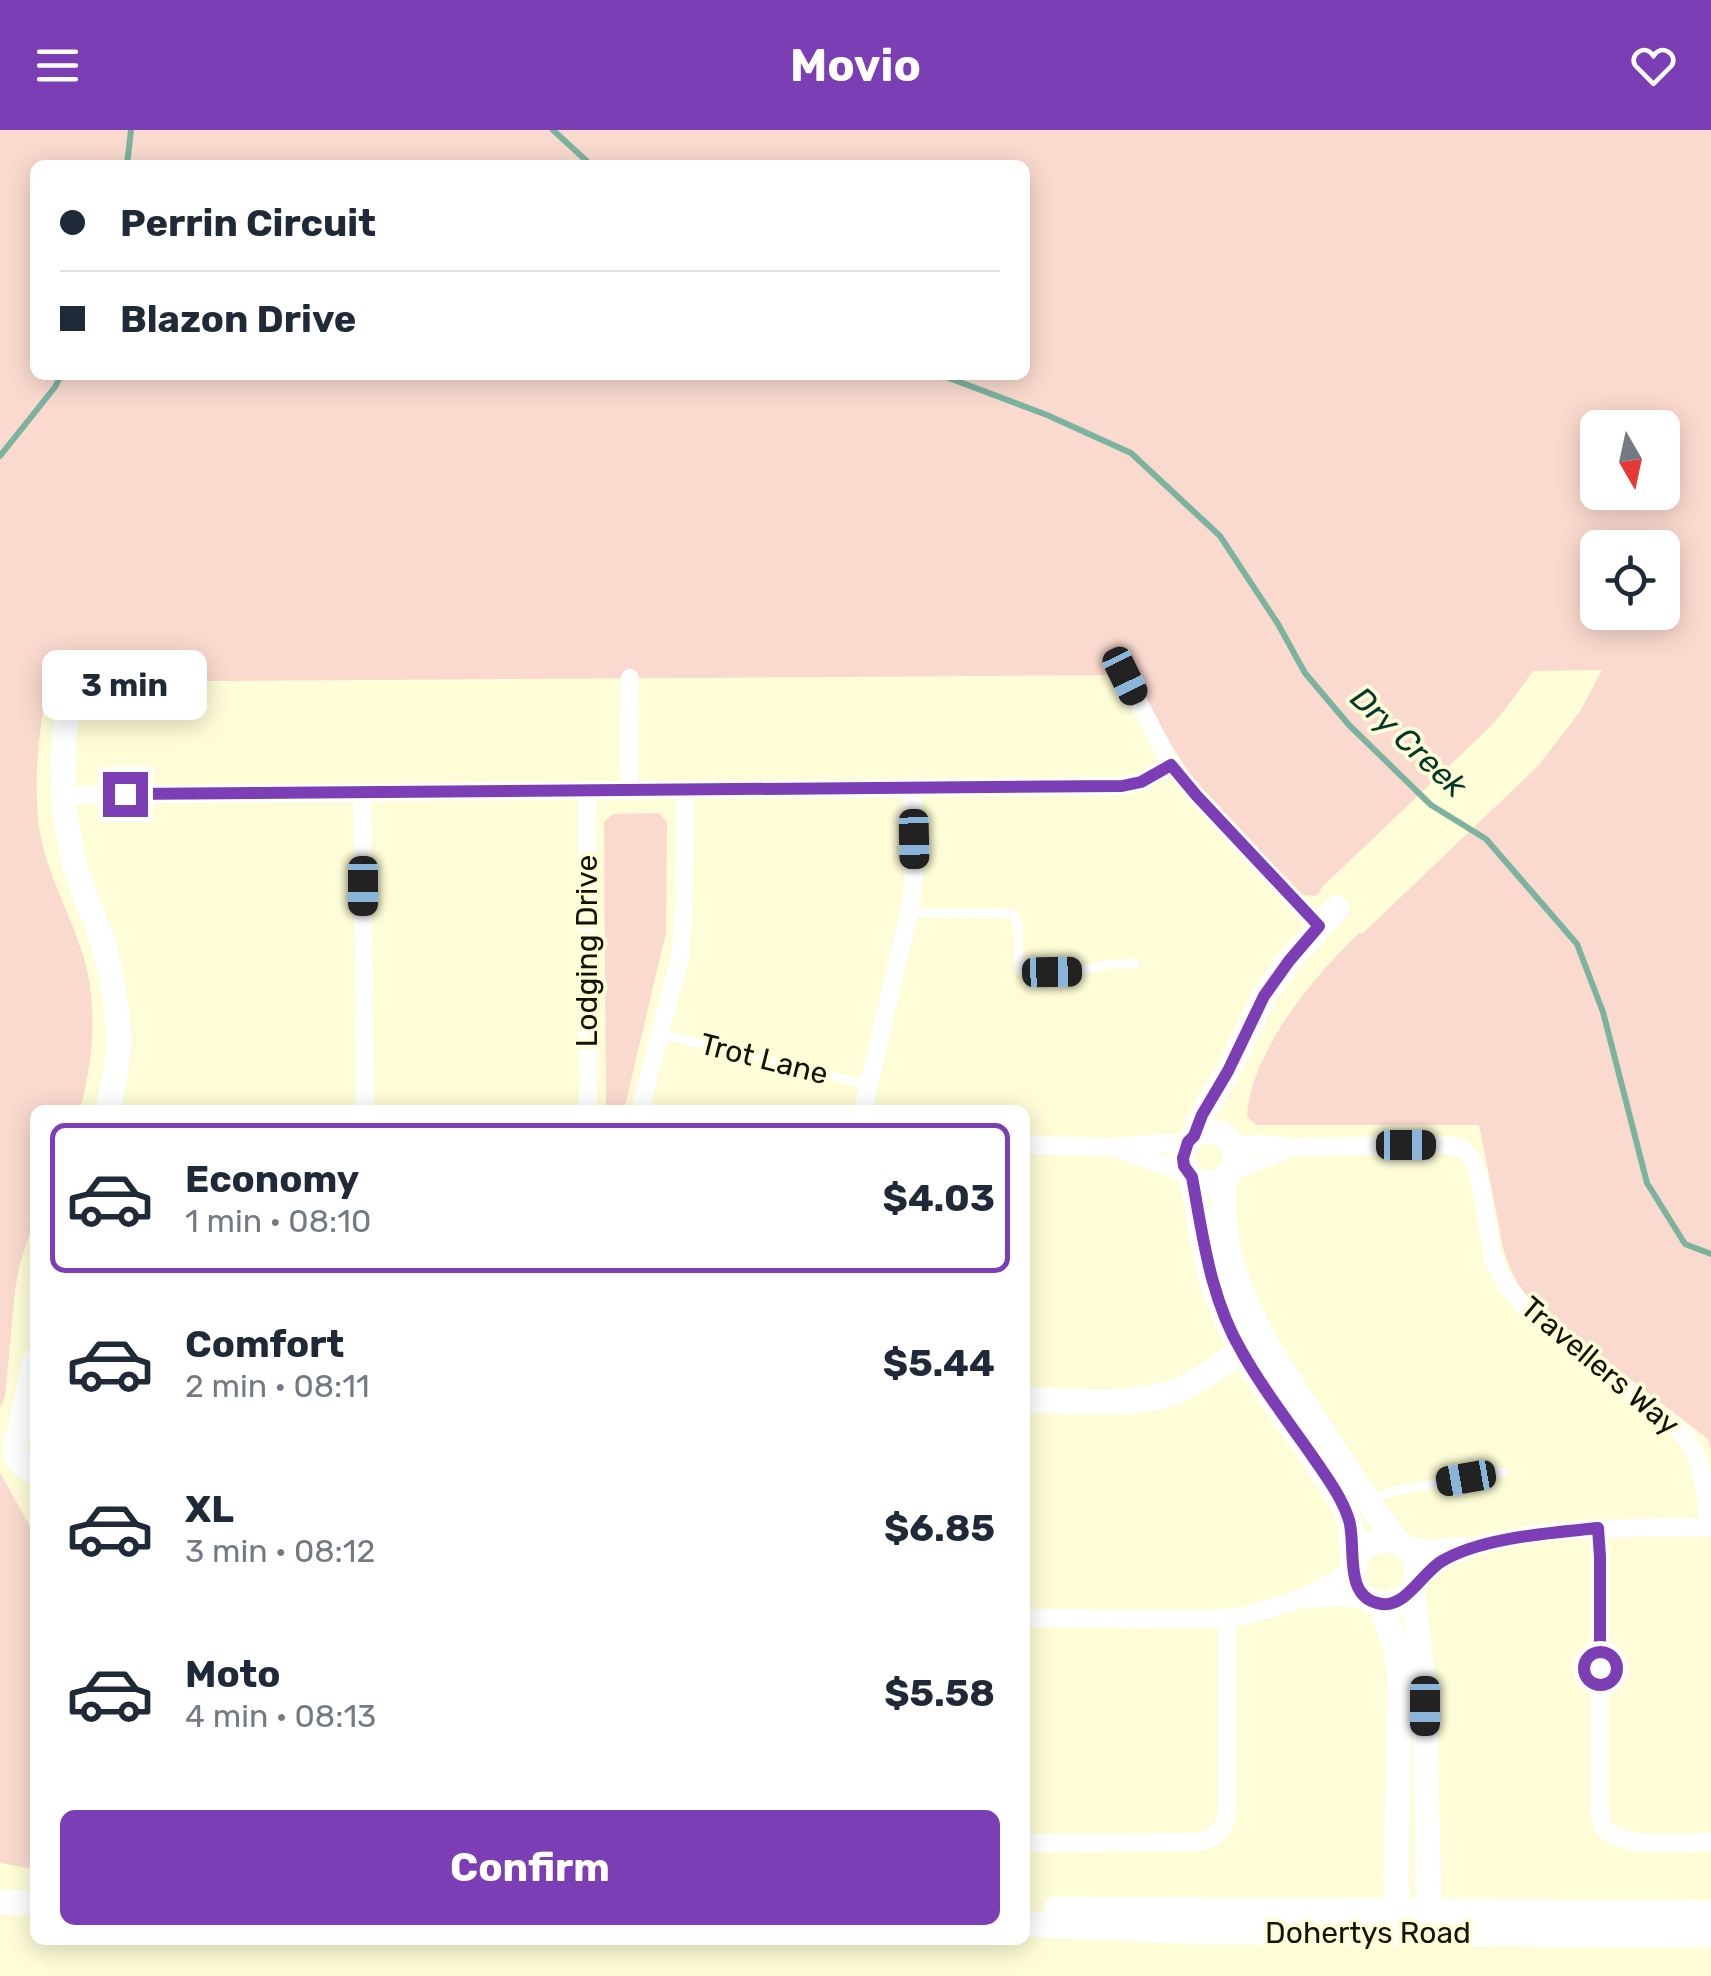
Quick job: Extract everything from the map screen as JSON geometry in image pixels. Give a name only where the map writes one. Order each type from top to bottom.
[{"type":"street","points":[[1125,676],[1171,765],[1196,795],[1328,917],[1264,996],[1183,1158],[1217,1297],[1241,1352],[1343,1505],[1350,1522],[1357,1588],[1376,1602],[1395,1646],[1400,1678],[1396,1880],[1414,1919]]},
{"type":"street","points":[[630,678],[630,790]]},
{"type":"street","points":[[72,682],[62,754],[64,795],[79,880],[105,950],[116,1022],[118,1049],[109,1105]]},
{"type":"street","points":[[64,795],[1122,786],[1141,782],[1171,765]]},
{"type":"street","points":[[864,1105],[908,913],[914,870],[912,789]]},
{"type":"street","name":"Lodging Drive","points":[[587,791],[588,1105]]},
{"type":"street","points":[[641,1105],[680,957],[685,791]]},
{"type":"street","points":[[362,792],[365,1105]]},
{"type":"street","points":[[1228,1071],[1225,1116],[1234,1160],[1222,1195],[1236,1280],[1280,1367],[1368,1502],[1416,1562],[1414,1586],[1425,1706],[1414,1919]]},
{"type":"street","points":[[1030,1146],[1113,1148],[1191,1139],[1201,1132],[1216,1132],[1230,1143],[1293,1147]]},
{"type":"street","name":"Travellers Way","points":[[1293,1147],[1438,1144],[1466,1150],[1476,1171],[1494,1261],[1513,1295],[1532,1315],[1689,1441],[1702,1470],[1710,1527]]},
{"type":"street","points":[[1113,1148],[1208,1183],[1293,1147]]},
{"type":"street","points":[[1030,1400],[1139,1400],[1161,1396],[1193,1384],[1241,1352]]},
{"type":"street","points":[[28,1425],[16,1440],[15,1450],[30,1472]]},
{"type":"street","points":[[1298,1600],[1345,1597],[1399,1601],[1442,1561],[1475,1547],[1554,1532],[1710,1527]]},
{"type":"street","points":[[1598,1528],[1602,1826],[1607,1832],[1638,1842],[1711,1842]]},
{"type":"street","points":[[1030,1618],[1244,1616],[1298,1600],[1324,1587],[1354,1567],[1357,1557],[1370,1544],[1389,1540],[1401,1544],[1475,1547]]},
{"type":"street","points":[[1030,1843],[1199,1842],[1220,1832],[1227,1814],[1227,1618]]},
{"type":"street","points":[[0,1902],[30,1903]]},
{"type":"street","name":"Dohertys Road","points":[[1030,1909],[1414,1919],[1711,1935]]},
{"type":"street","name":"Dohertys Road","points":[[1030,1924],[1200,1932],[1414,1919],[1711,1913]]},
{"type":"lane","points":[[908,913],[1014,916],[1018,962],[1026,973],[1077,972],[1135,963]]},
{"type":"lane","name":"Trot Lane","points":[[660,1034],[869,1085]]},
{"type":"lane","points":[[1368,1502],[1393,1492],[1503,1472]]},
{"type":"shaded area","points":[[0,130],[1711,130],[1711,1451],[1708,1439],[1544,1313],[1525,1293],[1504,1252],[1479,1125],[1256,1125],[1247,1117],[1251,1092],[1272,1041],[1305,992],[1360,932],[1539,765],[1581,710],[1602,670],[1533,671],[1488,729],[1315,896],[1303,895],[1203,790],[1170,742],[1135,675],[48,682],[38,754],[39,827],[47,861],[84,958],[92,1034],[81,1105],[30,1105],[30,1233],[15,1290],[5,1397],[0,1408]]},
{"type":"shaded area","points":[[659,813],[667,822],[666,932],[625,1105],[606,1105],[604,822],[613,814]]},
{"type":"shaded area","points":[[0,1473],[30,1526],[30,1868],[0,1863]]},
{"type":"waterway","points":[[128,160],[131,130]]},
{"type":"waterway","name":"Dry Creek","points":[[553,130],[586,160]]},
{"type":"waterway","points":[[0,456],[58,380]]},
{"type":"waterway","name":"Dry Creek","points":[[954,380],[1047,415],[1131,453],[1220,536],[1305,673],[1349,725],[1431,805],[1486,839],[1577,944],[1603,1012],[1647,1183],[1685,1244],[1711,1254]]},
{"type":"route","points":[[125,794],[1122,786],[1141,782],[1171,765],[1319,926],[1264,996],[1184,1150],[1184,1166],[1192,1177],[1217,1297],[1241,1352],[1343,1505],[1350,1522],[1354,1578],[1357,1588],[1371,1601],[1399,1601],[1442,1561],[1475,1547],[1598,1528],[1600,1668]]}]
